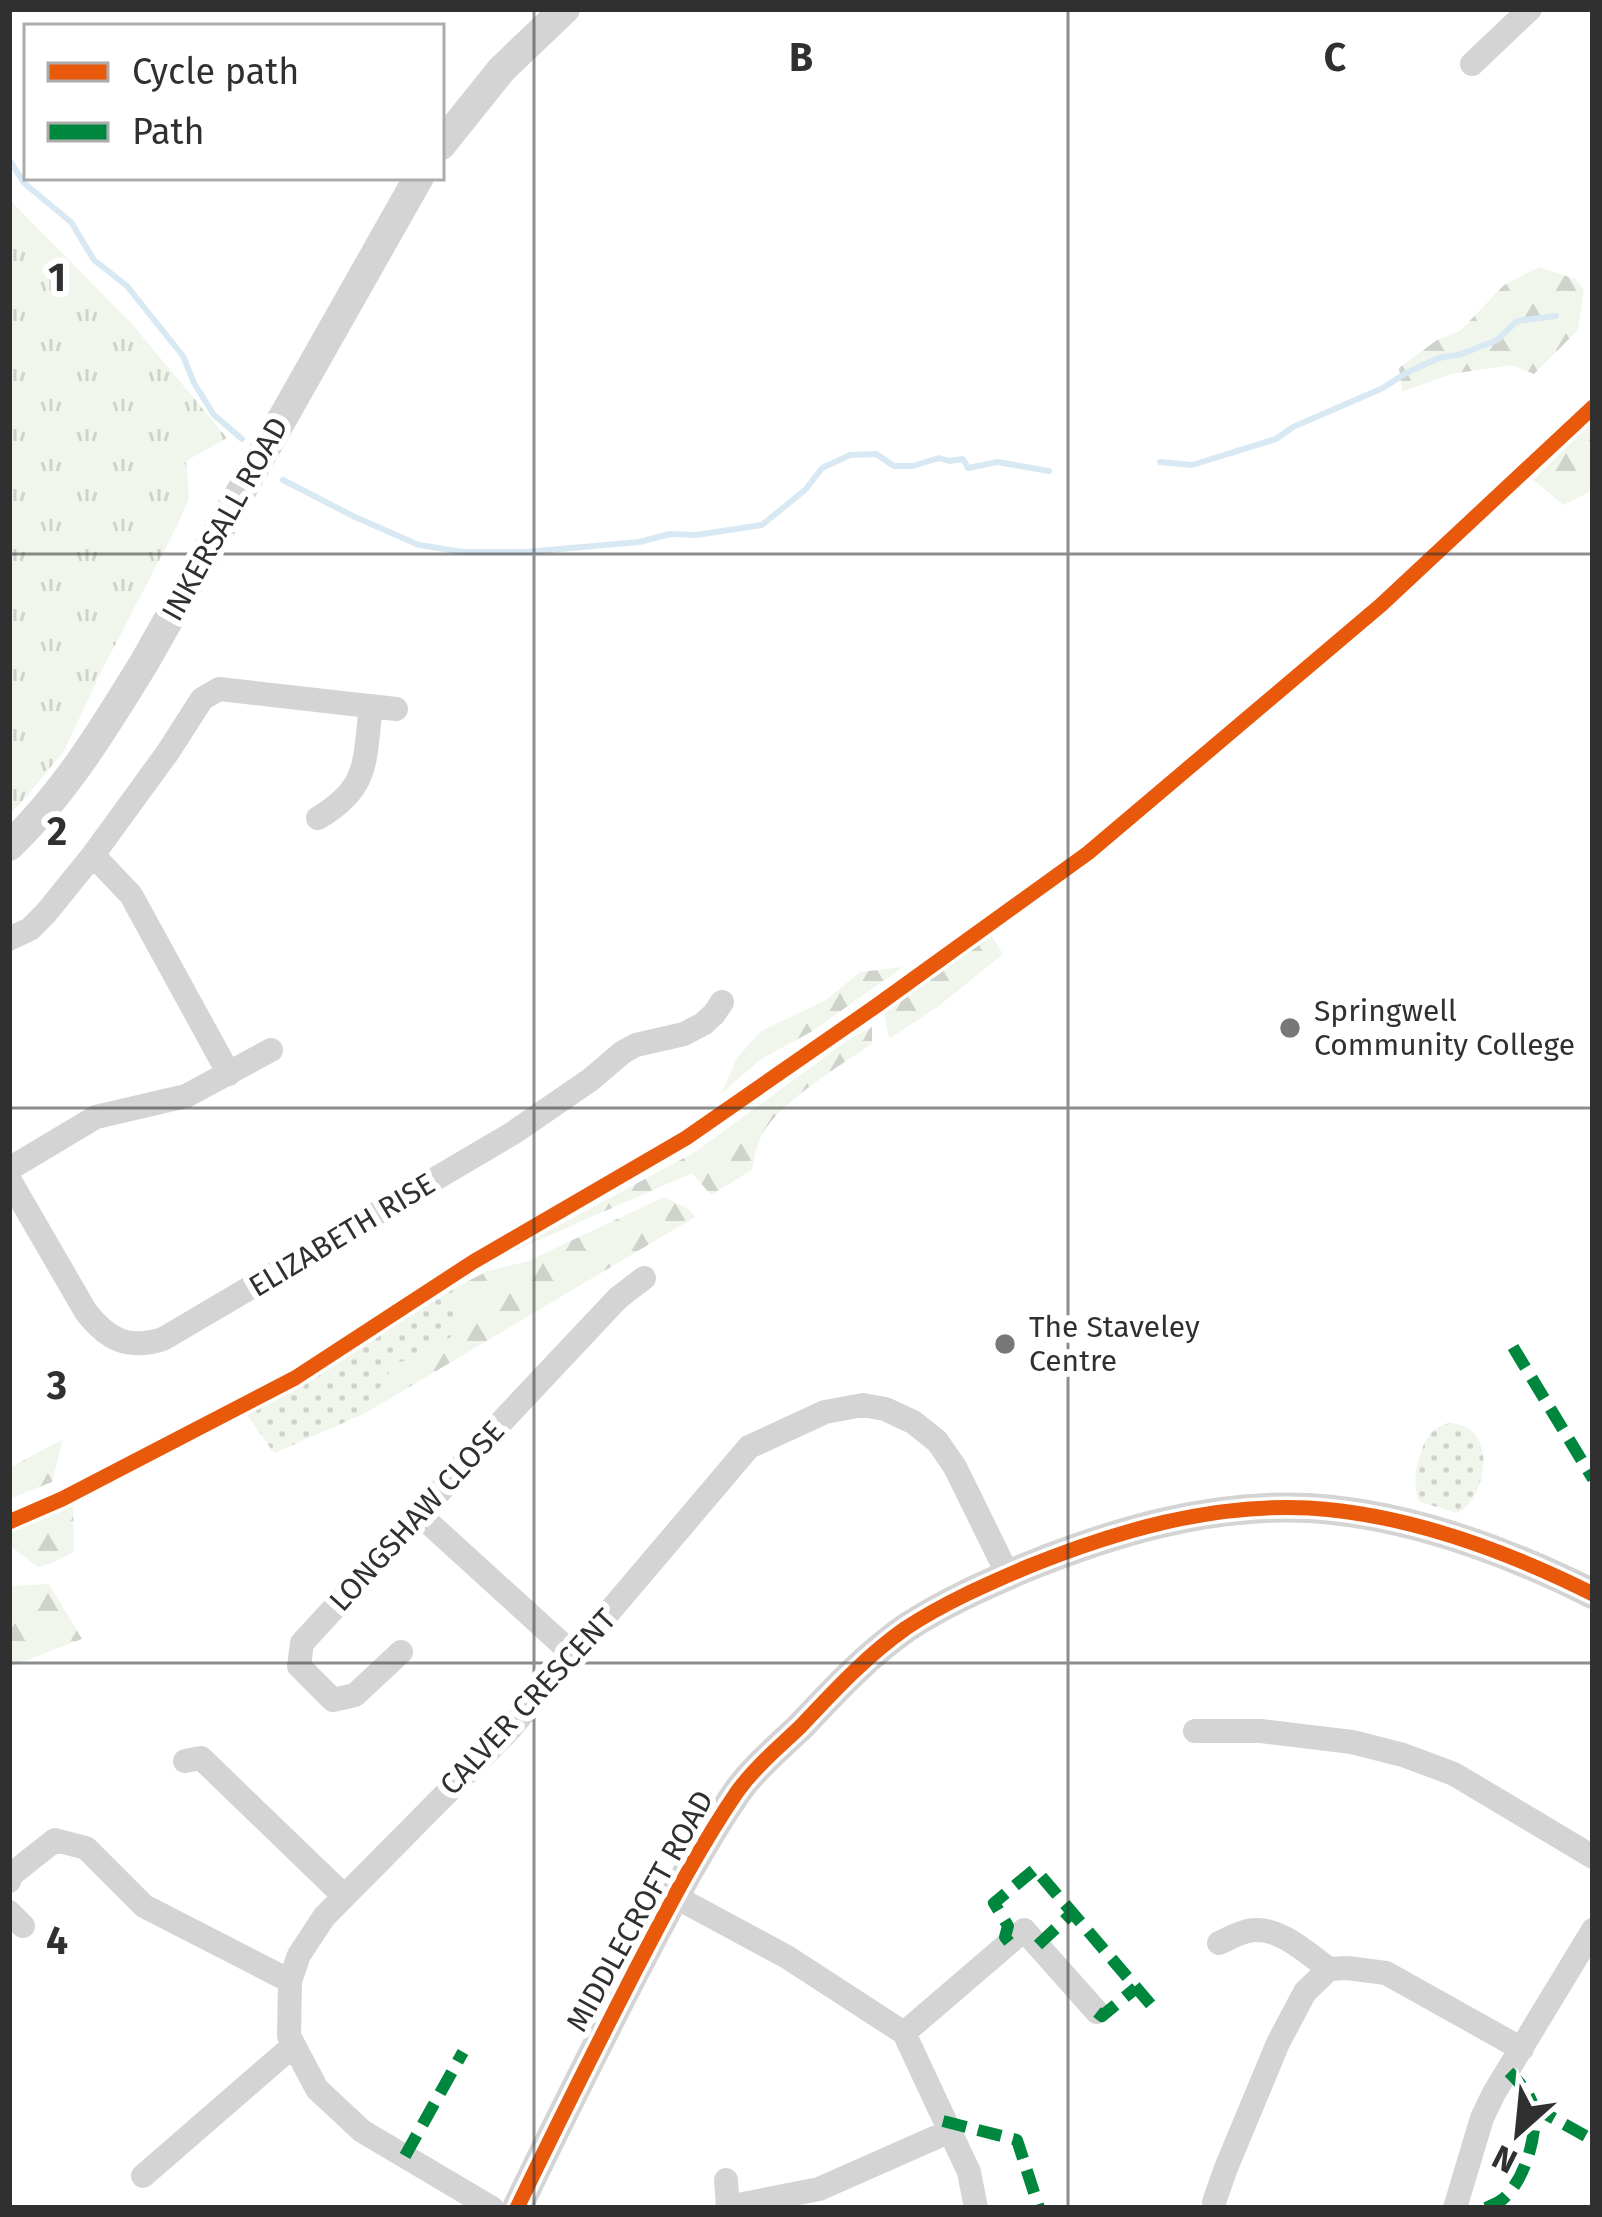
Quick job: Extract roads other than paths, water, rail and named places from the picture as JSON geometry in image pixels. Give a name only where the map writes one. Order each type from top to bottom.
[{"type":"street","points":[[444,141],[502,69],[566,9]]},
{"type":"street","points":[[1472,64],[1530,9]]},
{"type":"street","name":"INKERSALL ROAD","points":[[9,846],[58,792],[144,663],[416,180]]},
{"type":"street","points":[[9,939],[46,914],[93,856],[202,700],[219,689],[384,708],[356,789],[318,818]]},
{"type":"street","points":[[93,856],[131,895],[229,1074]]},
{"type":"street","name":"ELIZABETH RISE","points":[[9,1179],[101,1332],[125,1343],[145,1345],[163,1340],[513,1133],[636,1045],[684,1034],[703,1024],[722,1001]]},
{"type":"street","points":[[9,1169],[97,1117],[186,1096],[271,1050]]},
{"type":"street","name":"LONGSHAW CLOSE","points":[[401,1652],[355,1695],[333,1700],[299,1666],[302,1643],[490,1434],[618,1298],[644,1278]]},
{"type":"street","name":"CALVER CRESCENT","points":[[492,2208],[362,2131],[317,2089],[290,2036],[290,1981],[299,1955],[324,1917],[509,1730],[749,1447],[825,1412],[863,1405],[913,1422],[938,1441],[956,1467],[1008,1575]]},
{"type":"street","name":"MIDDLECROFT ROAD","points":[[517,2208],[674,1896],[739,1788],[858,1668],[905,1629],[965,1594],[1081,1545],[1159,1522],[1231,1511],[1308,1508],[1391,1519],[1471,1541],[1593,1594]]},
{"type":"street","points":[[420,1515],[575,1656]]},
{"type":"street","points":[[1196,1731],[1280,1733],[1352,1742],[1403,1755],[1454,1774],[1593,1857]]},
{"type":"street","points":[[184,1761],[201,1758],[343,1895]]},
{"type":"street","points":[[9,1881],[55,1840],[86,1848],[144,1906],[290,1981]]},
{"type":"street","points":[[674,1896],[787,1958],[904,2033],[969,2172],[976,2208]]},
{"type":"street","points":[[1219,1942],[1266,1929],[1329,1970]]},
{"type":"street","points":[[904,2033],[1024,1930],[1097,2012]]},
{"type":"street","points":[[1455,2208],[1494,2093],[1593,1930]]},
{"type":"street","points":[[1215,2208],[1226,2168],[1278,2043],[1305,1992],[1329,1970],[1386,1973],[1522,2049]]},
{"type":"street","points":[[143,2176],[294,2045]]},
{"type":"street","points":[[726,2180],[728,2208],[819,2189],[948,2132]]},
{"type":"waterway","points":[[9,159],[24,183],[71,222],[94,260],[127,286],[183,356],[214,415],[242,439]]},
{"type":"waterway","points":[[1160,462],[1192,465],[1276,439],[1439,358],[1497,340],[1517,321],[1556,316]]},
{"type":"waterway","points":[[283,480],[419,545],[463,552],[526,552],[762,525],[806,489],[822,468],[850,455],[876,454],[894,466],[939,458],[963,459],[968,468],[997,462],[1049,471]]},
{"type":"place","name":"Springwell Community College","points":[[1290,1028]]},
{"type":"place","name":"The Staveley Centre","points":[[1005,1344]]}]
